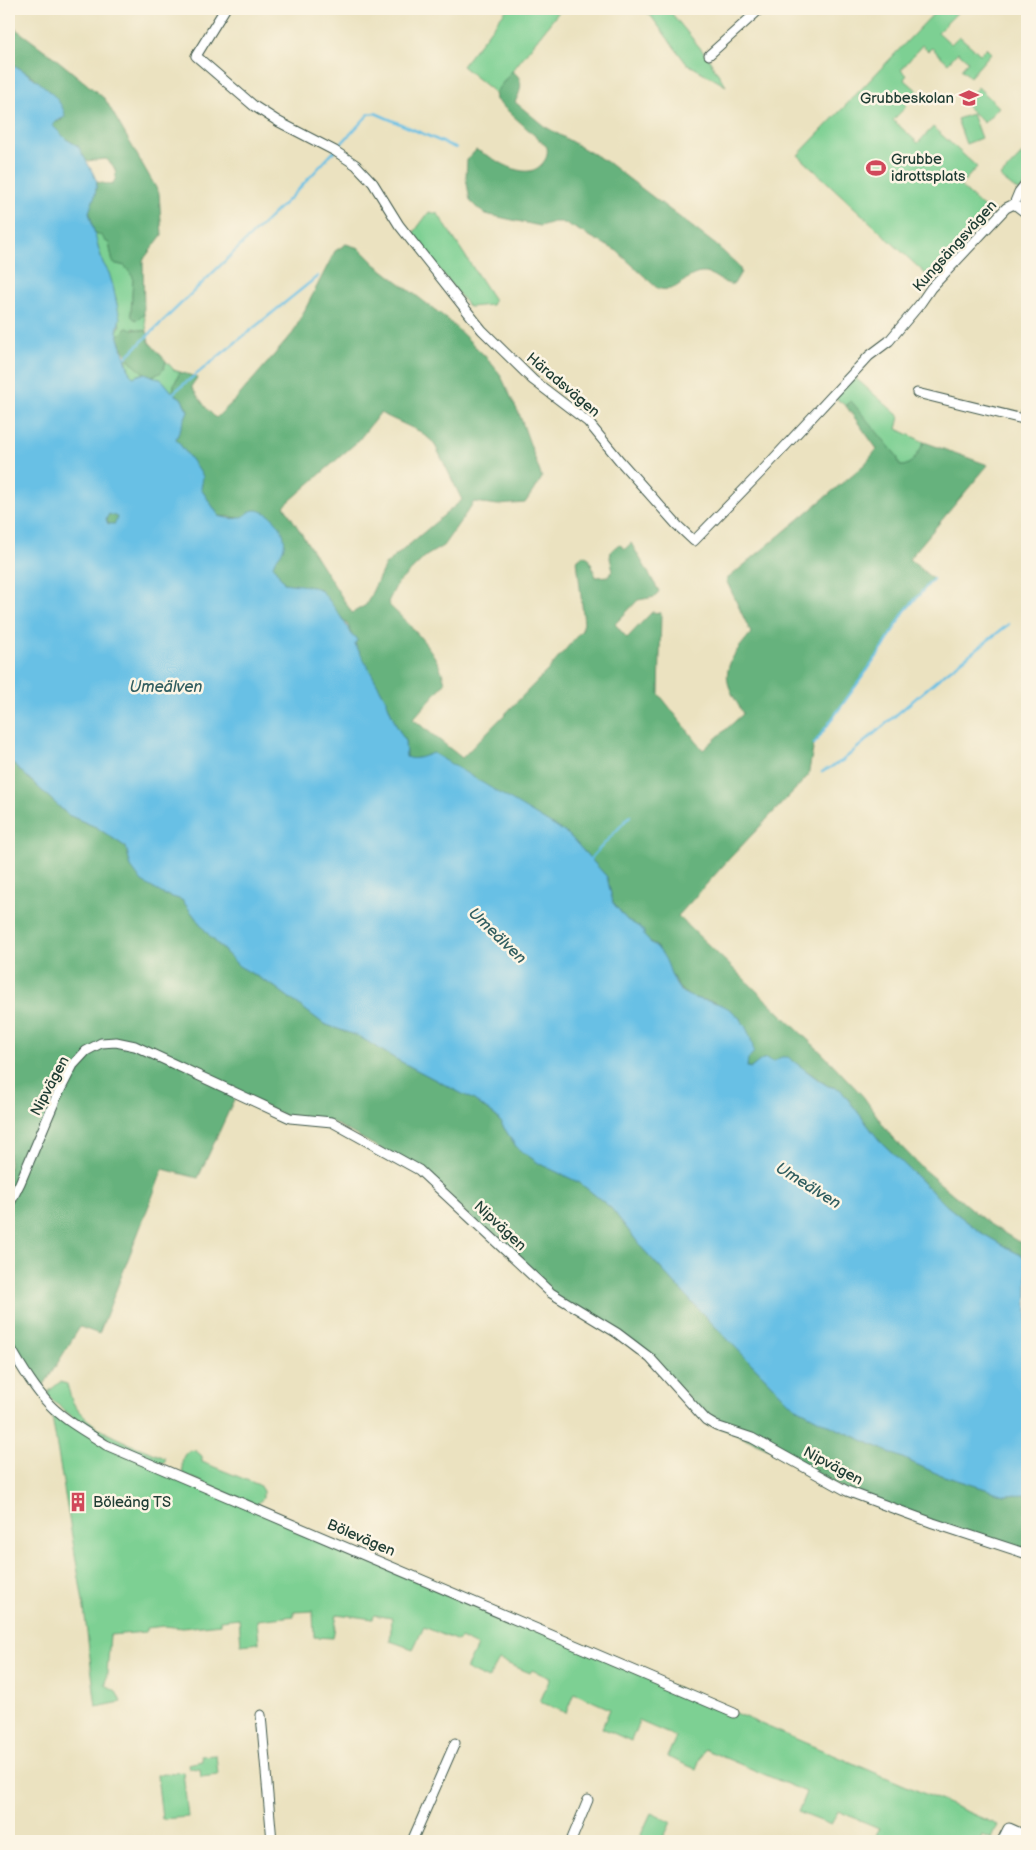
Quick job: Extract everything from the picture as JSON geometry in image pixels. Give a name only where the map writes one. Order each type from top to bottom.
[{"type":"street","name":"Häradsvägen","points":[[225,9],[196,56],[254,106],[279,122],[335,151],[356,165],[372,183],[399,225],[482,330],[533,380],[588,422],[632,474],[694,541],[869,356],[893,337],[920,304]]},
{"type":"street","points":[[709,55],[760,9]]},
{"type":"street","name":"Kungsängsvägen","points":[[920,304],[931,288],[1006,208],[1014,204],[1019,192],[1027,182]]},
{"type":"street","points":[[1014,204],[1027,214]]},
{"type":"street","points":[[917,393],[1026,420],[1027,408]]},
{"type":"street","name":"Nipvägen","points":[[9,1205],[56,1098],[73,1065],[86,1051],[101,1043],[116,1042],[135,1046],[290,1118],[332,1122],[419,1170],[551,1293],[617,1333],[650,1358],[706,1420],[716,1426],[752,1438],[847,1491],[933,1523],[1027,1554]]},
{"type":"street","name":"Bölevägen","points":[[9,1345],[39,1393],[50,1405],[106,1445],[734,1713]]},
{"type":"street","points":[[261,1715],[272,1841]]},
{"type":"street","points":[[412,1841],[455,1743]]},
{"type":"street","points":[[571,1841],[588,1800]]},
{"type":"street","points":[[1003,1841],[1009,1829],[1027,1837]]},
{"type":"green space","points":[[507,9],[561,9],[495,93],[462,66]]},
{"type":"green space","points":[[643,9],[668,9],[706,55],[726,86],[686,63],[651,16]]},
{"type":"green space","points":[[938,9],[961,9],[938,32],[951,44],[959,36],[980,54],[986,48],[991,53],[970,77],[961,69],[968,61],[958,52],[948,63],[932,48],[928,51],[922,45],[901,70],[907,75],[904,79],[920,93],[917,97],[909,98],[904,103],[907,106],[893,120],[918,143],[933,127],[977,167],[960,186],[991,214],[932,280],[798,155]]},
{"type":"green space","points":[[9,24],[55,58],[105,99],[159,193],[162,235],[143,260],[144,314],[136,320],[131,314],[133,277],[125,266],[113,263],[109,243],[102,236],[94,232],[89,209],[95,195],[97,182],[112,185],[116,174],[114,168],[106,159],[86,161],[78,146],[66,139],[53,126],[55,122],[62,120],[34,77],[9,62]]},
{"type":"green space","points":[[512,71],[519,78],[521,85],[515,102],[544,126],[607,162],[716,245],[739,266],[741,272],[734,284],[726,283],[710,274],[701,273],[689,277],[670,289],[657,288],[617,251],[569,225],[553,222],[540,226],[485,214],[477,208],[470,201],[466,177],[467,160],[476,150],[509,167],[526,171],[534,170],[541,165],[547,156],[547,147],[496,100],[495,93]]},
{"type":"green space","points":[[978,87],[999,107],[984,123],[963,103]]},
{"type":"green space","points":[[972,114],[981,138],[966,144],[957,119]]},
{"type":"green space","points":[[1027,149],[1027,182],[1019,192],[1000,177]]},
{"type":"green space","points":[[429,212],[438,214],[494,300],[492,305],[469,307],[412,235]]},
{"type":"green space","points":[[94,232],[102,236],[109,243],[113,263],[125,266],[133,277],[131,314],[140,318],[144,314],[147,331],[133,328],[118,336],[117,331],[120,326],[116,298]]},
{"type":"green space","points":[[346,244],[359,248],[376,265],[447,319],[487,358],[500,374],[520,416],[542,478],[525,503],[498,505],[474,502],[443,546],[426,556],[397,584],[388,602],[424,641],[437,661],[445,683],[413,719],[462,758],[549,669],[582,630],[584,623],[577,560],[583,555],[589,558],[596,577],[609,576],[613,570],[610,558],[611,551],[619,544],[625,549],[631,543],[659,591],[655,597],[638,600],[615,624],[627,638],[652,612],[661,613],[659,694],[703,750],[743,714],[730,690],[727,678],[733,657],[751,633],[726,580],[865,464],[877,449],[846,406],[850,401],[897,456],[900,466],[904,466],[912,461],[924,442],[988,465],[909,559],[933,579],[904,612],[883,648],[814,744],[808,776],[678,916],[825,1056],[863,1096],[891,1136],[924,1170],[988,1223],[1027,1245],[1027,1258],[980,1232],[947,1206],[879,1140],[844,1094],[834,1087],[828,1086],[807,1071],[777,1061],[773,1062],[766,1058],[751,1068],[747,1067],[746,1063],[752,1044],[741,1019],[715,1002],[690,997],[679,988],[656,946],[643,936],[644,932],[641,928],[627,920],[613,903],[607,877],[569,835],[529,811],[420,758],[410,759],[406,757],[405,741],[385,698],[355,644],[357,640],[353,637],[348,625],[320,589],[284,583],[272,565],[283,549],[273,518],[257,511],[241,518],[219,516],[201,489],[203,476],[176,439],[188,410],[181,398],[173,393],[174,385],[180,372],[196,377],[192,388],[216,418],[236,399],[293,333],[335,251]],"holes":[[[380,413],[421,432],[434,443],[462,500],[385,565],[366,605],[352,613],[284,506],[358,441]]]},
{"type":"green space","points":[[126,328],[147,331],[149,342],[166,361],[160,373],[151,376],[144,373],[130,360],[118,336]]},
{"type":"green space","points":[[126,357],[145,373],[133,377],[130,374]]},
{"type":"green space","points":[[166,361],[174,370],[180,372],[174,385],[173,393],[162,380],[151,376],[158,374],[164,369]]},
{"type":"green space","points":[[852,375],[900,417],[897,429],[924,442],[915,458],[908,464],[900,466],[897,456],[847,403],[846,406],[835,398]]},
{"type":"green space","points":[[112,513],[118,519],[112,525],[106,519]]},
{"type":"green space","points":[[9,760],[68,815],[96,827],[126,847],[131,867],[163,894],[182,900],[208,934],[239,966],[275,987],[324,1024],[360,1037],[394,1058],[474,1100],[497,1117],[517,1148],[540,1164],[580,1183],[611,1208],[643,1249],[701,1312],[793,1406],[829,1425],[938,1474],[1005,1495],[1027,1494],[1027,1554],[847,1491],[784,1455],[716,1426],[650,1358],[551,1293],[419,1170],[332,1122],[290,1118],[237,1093],[198,1178],[163,1169],[99,1334],[80,1327],[39,1393],[9,1345]]},
{"type":"green space","points":[[60,1382],[67,1384],[75,1406],[93,1424],[116,1438],[165,1458],[165,1462],[154,1462],[98,1434],[73,1418],[48,1396],[49,1391]]},
{"type":"green space","points":[[50,1405],[106,1445],[998,1825],[992,1839],[982,1835],[980,1841],[910,1841],[904,1839],[903,1841],[874,1841],[879,1828],[838,1811],[831,1825],[798,1812],[806,1792],[704,1749],[696,1769],[667,1757],[676,1737],[639,1721],[631,1741],[602,1728],[610,1709],[574,1693],[566,1713],[540,1702],[550,1678],[532,1670],[530,1673],[499,1660],[488,1679],[466,1669],[477,1646],[460,1638],[458,1641],[424,1627],[413,1649],[390,1641],[392,1618],[374,1615],[373,1619],[337,1614],[333,1638],[314,1637],[313,1611],[294,1612],[294,1616],[257,1620],[259,1643],[241,1645],[239,1618],[220,1620],[220,1624],[183,1628],[165,1626],[146,1628],[146,1632],[110,1635],[106,1685],[116,1691],[121,1702],[96,1707],[84,1608]]},
{"type":"green space","points":[[190,1450],[196,1451],[202,1456],[202,1462],[259,1485],[263,1491],[263,1498],[256,1506],[183,1474],[183,1458]]},
{"type":"green space","points":[[216,1755],[218,1775],[201,1777],[200,1769],[189,1768],[188,1764],[202,1761],[201,1756]]},
{"type":"green space","points":[[183,1772],[188,1817],[162,1819],[157,1775]]},
{"type":"green space","points":[[651,1813],[671,1822],[662,1841],[638,1841]]},
{"type":"water","name":"Umeälven","points":[[9,62],[43,85],[58,101],[65,117],[55,122],[53,126],[66,139],[78,146],[97,182],[89,212],[103,263],[109,273],[113,286],[120,318],[117,331],[130,374],[133,377],[145,373],[162,380],[173,393],[181,398],[188,411],[176,439],[203,476],[201,489],[219,516],[237,518],[255,510],[267,514],[278,524],[284,536],[284,543],[282,551],[273,565],[284,583],[311,587],[322,591],[353,637],[356,637],[355,644],[385,698],[405,741],[406,757],[423,757],[433,753],[569,835],[607,877],[613,903],[627,920],[641,928],[644,936],[661,952],[680,990],[691,997],[721,1005],[729,1009],[741,1020],[746,1027],[754,1052],[748,1059],[747,1067],[751,1068],[766,1058],[773,1062],[781,1057],[788,1057],[828,1086],[840,1089],[879,1140],[947,1206],[980,1232],[1027,1258],[1027,1494],[1005,1495],[938,1474],[829,1425],[793,1406],[701,1312],[643,1249],[611,1208],[580,1183],[540,1164],[517,1148],[497,1117],[474,1100],[394,1058],[360,1037],[324,1024],[275,987],[239,966],[208,934],[182,900],[163,894],[142,882],[131,867],[126,847],[96,827],[68,815],[9,760]],"holes":[[[109,514],[117,517],[115,524],[108,524],[106,519]]]},
{"type":"waterway","points":[[126,357],[295,193],[369,114],[375,113],[456,148]]},
{"type":"waterway","points":[[173,393],[318,276]]},
{"type":"waterway","points":[[814,744],[883,648],[904,612],[933,579]]},
{"type":"waterway","points":[[822,772],[842,761],[943,675],[1009,624]]},
{"type":"waterway","points":[[590,859],[630,816]]},
{"type":"place","name":"Grubbeskolan","points":[[969,98]]},
{"type":"place","name":"Grubbe idrottsplats","points":[[876,168]]},
{"type":"place","name":"Böleäng TS","points":[[78,1502]]}]
